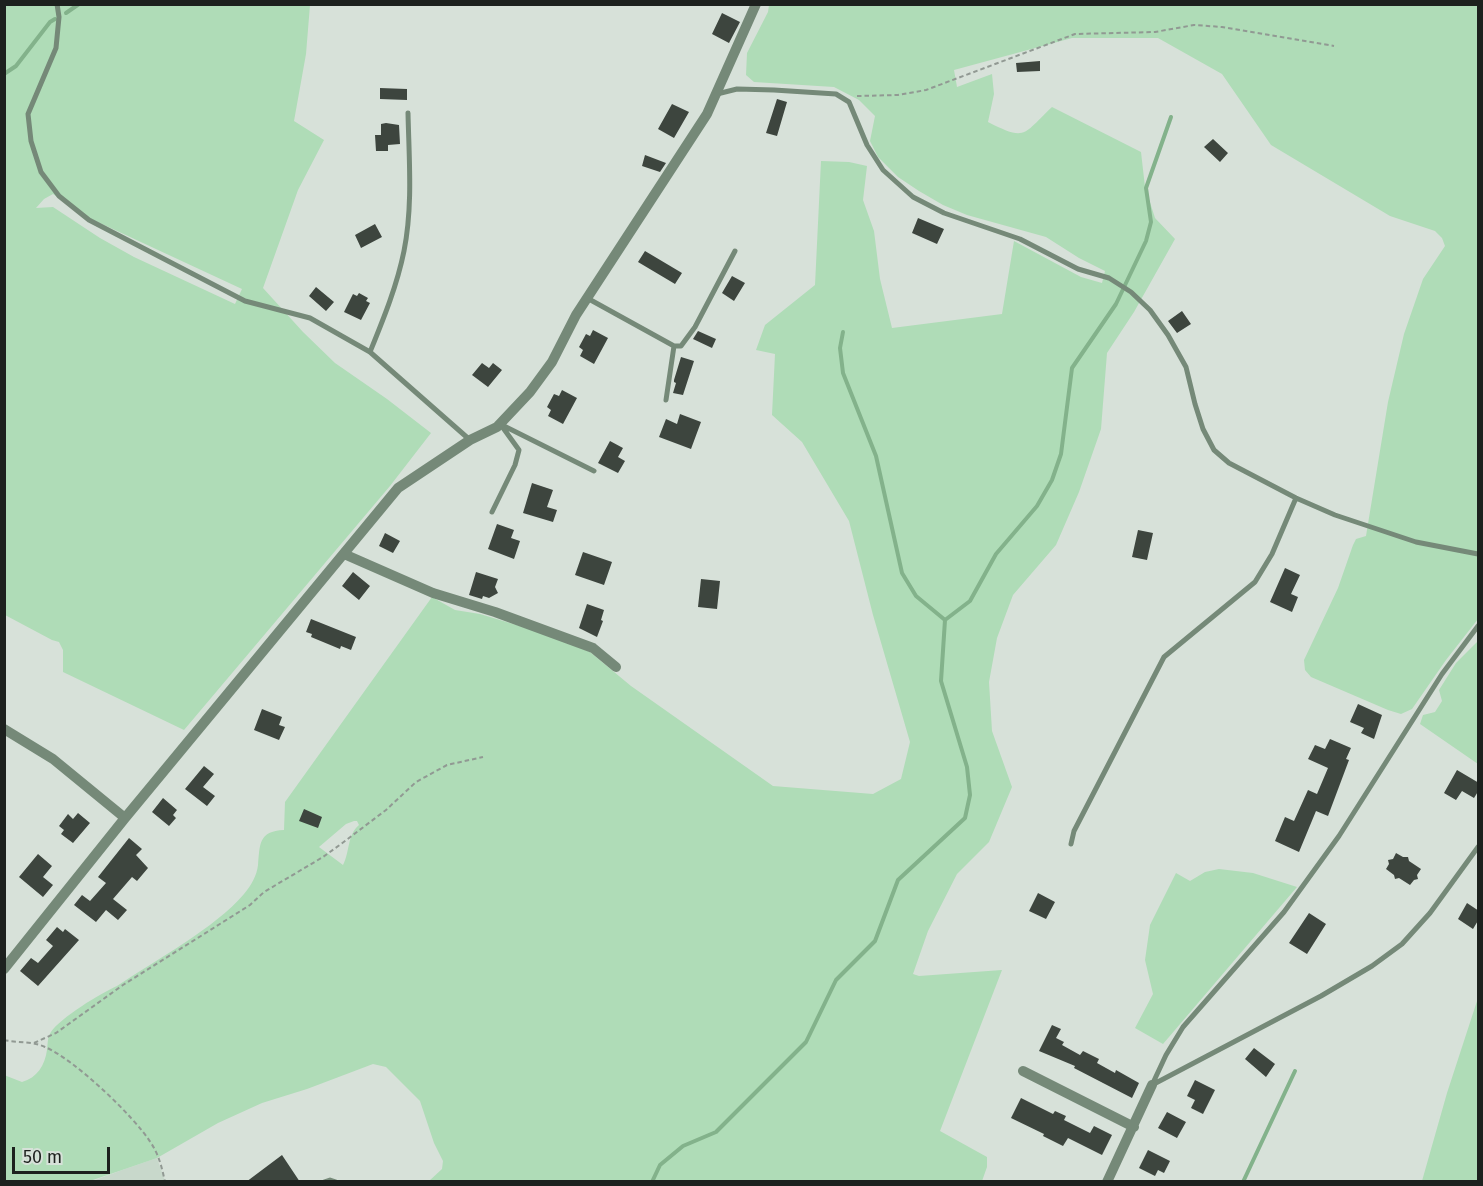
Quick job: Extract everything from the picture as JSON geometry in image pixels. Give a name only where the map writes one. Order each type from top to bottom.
[{"type":"street","points":[[4,969],[125,818],[398,488],[470,440],[500,424],[530,393],[552,362],[576,315],[706,114],[756,4]]},
{"type":"street","points":[[344,554],[433,593],[495,612],[593,648],[616,667]]},
{"type":"street","points":[[4,729],[53,759],[125,818]]},
{"type":"street","points":[[1023,1071],[1134,1127]]},
{"type":"street","points":[[1107,1182],[1152,1085]]},
{"type":"lane","points":[[57,4],[59,17],[56,48],[27,114],[31,141],[41,172],[59,196],[89,220],[245,301],[310,318],[370,352],[470,440]]},
{"type":"lane","points":[[716,94],[737,89],[836,94],[849,102],[867,145],[883,170],[913,197],[944,213],[1020,238],[1078,269],[1109,278],[1131,292],[1150,310],[1168,335],[1186,367],[1203,429],[1214,450],[1229,463],[1296,498],[1335,515],[1416,542],[1479,554]]},
{"type":"lane","points":[[370,352],[400,270],[404,249],[410,185],[408,113]]},
{"type":"lane","points":[[587,298],[674,346],[681,346],[695,327],[735,251]]},
{"type":"lane","points":[[666,400],[674,346]]},
{"type":"lane","points":[[500,424],[594,471]]},
{"type":"lane","points":[[492,512],[515,465],[519,450],[500,424]]},
{"type":"lane","points":[[1071,843],[1074,831],[1164,657],[1255,582],[1272,554],[1296,498]]},
{"type":"lane","points":[[1152,1085],[1183,1027],[1284,912],[1339,836],[1442,674],[1479,626]]},
{"type":"lane","points":[[1152,1085],[1321,996],[1372,966],[1402,944],[1430,913],[1479,847]]},
{"type":"lane","points":[[324,1182],[330,1180],[336,1182]]},
{"type":"path","points":[[857,96],[898,95],[926,90],[1075,34],[1155,32],[1194,25],[1222,27],[1334,46]]},
{"type":"path","points":[[34,1043],[56,1033],[123,985],[250,905],[264,892],[323,857],[386,810],[416,782],[447,765],[483,757]]},
{"type":"path","points":[[4,1040],[34,1043],[64,1057],[112,1098],[150,1141],[159,1159],[165,1182]]},
{"type":"shaded area","points":[[157,1158],[165,1181],[90,1182],[125,1169]]},
{"type":"green space","points":[[4,5],[310,5],[306,54],[294,121],[324,140],[298,190],[263,288],[335,363],[431,433],[390,486],[184,730],[63,672],[63,650],[59,642],[5,615]],"holes":[[[53,194],[87,217],[242,289],[235,304],[134,257],[53,207],[36,208],[44,199]]]},
{"type":"green space","points":[[769,5],[1478,5],[1478,619],[1412,709],[1401,714],[1311,677],[1305,670],[1304,660],[1338,588],[1353,545],[1356,539],[1366,536],[1388,402],[1404,334],[1423,279],[1445,246],[1442,238],[1435,231],[1390,216],[1271,145],[1222,74],[1158,38],[1072,38],[954,70],[957,87],[992,74],[994,94],[988,122],[1010,132],[1024,132],[1052,107],[1141,152],[1145,187],[1155,218],[1175,239],[1134,312],[1107,353],[1101,429],[1079,492],[1056,545],[1013,595],[997,638],[989,682],[992,731],[1012,787],[989,842],[957,874],[928,931],[913,974],[919,976],[1002,970],[940,1131],[987,1157],[987,1167],[982,1181],[429,1181],[442,1169],[443,1161],[434,1143],[420,1101],[386,1067],[373,1064],[262,1103],[218,1123],[157,1158],[90,1181],[5,1181],[4,1075],[22,1082],[32,1077],[44,1061],[48,1039],[56,1026],[81,1006],[184,943],[232,907],[244,894],[256,873],[262,840],[269,833],[284,830],[285,802],[432,597],[455,610],[480,614],[540,632],[590,652],[631,686],[773,786],[873,794],[901,779],[910,742],[873,615],[849,521],[802,442],[772,415],[775,354],[756,350],[765,325],[815,285],[821,161],[849,162],[867,166],[863,200],[874,231],[880,279],[892,328],[1002,314],[1014,241],[1081,277],[1102,283],[1105,271],[1046,237],[967,215],[943,205],[898,177],[878,157],[870,141],[875,116],[859,100],[834,87],[754,82],[746,75],[747,53],[768,12]],"holes":[[[357,821],[359,825],[352,834],[343,865],[319,847],[346,824]]]},
{"type":"green space","points":[[1478,641],[1478,764],[1420,724],[1423,715],[1435,712],[1442,701],[1439,690],[1456,663]]},
{"type":"green space","points":[[1219,869],[1253,873],[1297,887],[1163,1044],[1135,1028],[1153,994],[1145,960],[1150,925],[1176,873],[1190,881],[1205,872]]},
{"type":"green space","points":[[1478,998],[1478,1181],[1422,1181],[1447,1093]]},
{"type":"building","points":[[722,13],[740,22],[729,43],[712,34]]},
{"type":"building","points":[[1040,61],[1040,71],[1017,72],[1016,63]]},
{"type":"building","points":[[380,88],[407,89],[407,100],[380,99]]},
{"type":"building","points":[[777,99],[787,102],[777,136],[766,133]]},
{"type":"building","points":[[672,104],[689,112],[674,138],[658,129]]},
{"type":"building","points":[[381,124],[399,125],[400,144],[388,145],[388,151],[376,151],[375,135],[381,135]]},
{"type":"building","points":[[1213,139],[1228,153],[1220,162],[1204,147]]},
{"type":"building","points":[[645,155],[666,163],[660,172],[642,166]]},
{"type":"building","points":[[918,218],[944,229],[937,244],[912,233]]},
{"type":"building","points":[[375,224],[382,237],[361,248],[355,235]]},
{"type":"building","points":[[645,251],[682,273],[675,284],[638,262]]},
{"type":"building","points":[[732,276],[745,283],[734,301],[722,293]]},
{"type":"building","points":[[316,287],[334,302],[326,311],[309,296]]},
{"type":"building","points":[[359,293],[368,298],[366,301],[370,303],[361,320],[344,312],[353,294],[357,296]]},
{"type":"building","points":[[1182,311],[1191,324],[1177,333],[1168,321]]},
{"type":"building","points":[[593,330],[608,338],[594,364],[580,356],[583,350],[579,347],[586,334],[590,336]]},
{"type":"building","points":[[698,331],[716,339],[712,348],[693,339]]},
{"type":"building","points":[[681,357],[694,361],[683,395],[673,393],[676,383],[674,380]]},
{"type":"building","points":[[482,363],[489,368],[493,363],[502,370],[488,387],[472,375]]},
{"type":"building","points":[[562,390],[577,398],[563,424],[548,416],[551,410],[547,407],[554,394],[559,396]]},
{"type":"building","points":[[680,414],[701,422],[691,449],[659,437],[666,419],[677,424]]},
{"type":"building","points":[[610,441],[623,448],[618,457],[625,461],[618,473],[598,463]]},
{"type":"building","points":[[532,483],[553,490],[547,507],[557,510],[553,522],[523,513]]},
{"type":"building","points":[[497,524],[514,530],[511,538],[520,541],[514,559],[488,549]]},
{"type":"building","points":[[1138,530],[1153,533],[1147,560],[1132,557]]},
{"type":"building","points":[[385,533],[400,541],[393,553],[379,546]]},
{"type":"building","points":[[583,552],[612,562],[604,585],[575,575]]},
{"type":"building","points":[[1285,568],[1300,575],[1291,594],[1298,597],[1292,612],[1270,602]]},
{"type":"building","points":[[353,572],[370,586],[359,600],[342,586]]},
{"type":"building","points":[[476,572],[498,579],[495,587],[498,593],[489,598],[483,596],[482,599],[469,595]]},
{"type":"building","points":[[701,579],[720,581],[717,609],[698,607]]},
{"type":"building","points":[[587,604],[604,610],[597,637],[579,628]]},
{"type":"building","points":[[311,619],[356,637],[351,650],[341,646],[340,649],[311,637],[312,634],[306,632]]},
{"type":"building","points":[[1358,704],[1382,715],[1374,739],[1361,733],[1364,728],[1350,722]]},
{"type":"building","points":[[262,709],[282,717],[279,725],[285,727],[279,740],[254,730]]},
{"type":"building","points":[[1330,739],[1351,748],[1346,759],[1349,760],[1328,816],[1316,811],[1299,852],[1275,841],[1285,817],[1294,821],[1308,790],[1317,794],[1328,768],[1308,759],[1315,745],[1325,749]]},
{"type":"building","points":[[204,766],[214,774],[203,787],[215,796],[207,806],[185,789]]},
{"type":"building","points":[[1457,770],[1479,783],[1479,790],[1474,798],[1462,791],[1456,800],[1444,793]]},
{"type":"building","points":[[163,798],[177,810],[173,815],[176,818],[169,826],[152,812]]},
{"type":"building","points":[[304,809],[322,817],[318,828],[299,821]]},
{"type":"building","points":[[78,813],[90,823],[73,843],[61,834],[64,830],[59,826],[68,814],[73,819]]},
{"type":"building","points":[[129,838],[142,849],[136,855],[148,868],[137,881],[132,877],[113,899],[127,910],[118,920],[106,910],[96,922],[74,905],[82,895],[90,901],[106,883],[98,877]]},
{"type":"building","points":[[1396,853],[1408,857],[1409,861],[1421,869],[1417,875],[1418,879],[1410,885],[1399,878],[1395,879],[1394,875],[1386,869],[1389,864],[1388,860],[1393,859]]},
{"type":"building","points":[[38,854],[52,866],[43,877],[53,885],[43,897],[19,877]]},
{"type":"building","points":[[1038,893],[1055,902],[1046,919],[1029,911]]},
{"type":"building","points":[[1467,903],[1479,911],[1479,919],[1473,929],[1458,919]]},
{"type":"building","points":[[1309,913],[1326,924],[1307,954],[1289,943]]},
{"type":"building","points":[[57,927],[63,932],[65,929],[79,940],[38,986],[20,971],[31,958],[38,963],[53,946],[46,940]]},
{"type":"building","points":[[1052,1025],[1061,1029],[1056,1038],[1064,1042],[1062,1045],[1080,1055],[1083,1051],[1099,1059],[1097,1063],[1115,1073],[1116,1070],[1139,1083],[1132,1098],[1074,1068],[1075,1066],[1039,1051]]},
{"type":"building","points":[[1254,1048],[1275,1064],[1266,1077],[1245,1059]]},
{"type":"building","points":[[1195,1080],[1215,1090],[1203,1114],[1191,1108],[1195,1100],[1187,1096]]},
{"type":"building","points":[[1021,1098],[1053,1114],[1055,1111],[1066,1116],[1064,1120],[1090,1133],[1094,1126],[1112,1135],[1102,1155],[1068,1138],[1063,1146],[1011,1118]]},
{"type":"building","points":[[1167,1112],[1186,1122],[1177,1138],[1158,1128]]},
{"type":"building","points":[[1148,1150],[1170,1161],[1164,1173],[1158,1170],[1155,1176],[1139,1168]]},
{"type":"building","points":[[282,1155],[300,1182],[246,1182]]},
{"type":"waterway","points":[[66,13],[79,4]]},
{"type":"waterway","points":[[4,74],[16,66],[50,22],[55,19]]},
{"type":"waterway","points":[[945,620],[970,601],[996,554],[1037,506],[1052,480],[1061,454],[1072,368],[1116,304],[1146,241],[1151,222],[1146,188],[1171,117]]},
{"type":"waterway","points":[[652,1182],[660,1165],[683,1146],[716,1132],[806,1042],[836,980],[875,941],[898,880],[965,818],[970,795],[967,767],[941,681],[945,620],[916,596],[902,573],[876,456],[843,373],[840,348],[843,332]]},
{"type":"waterway","points":[[1243,1182],[1295,1071]]}]
